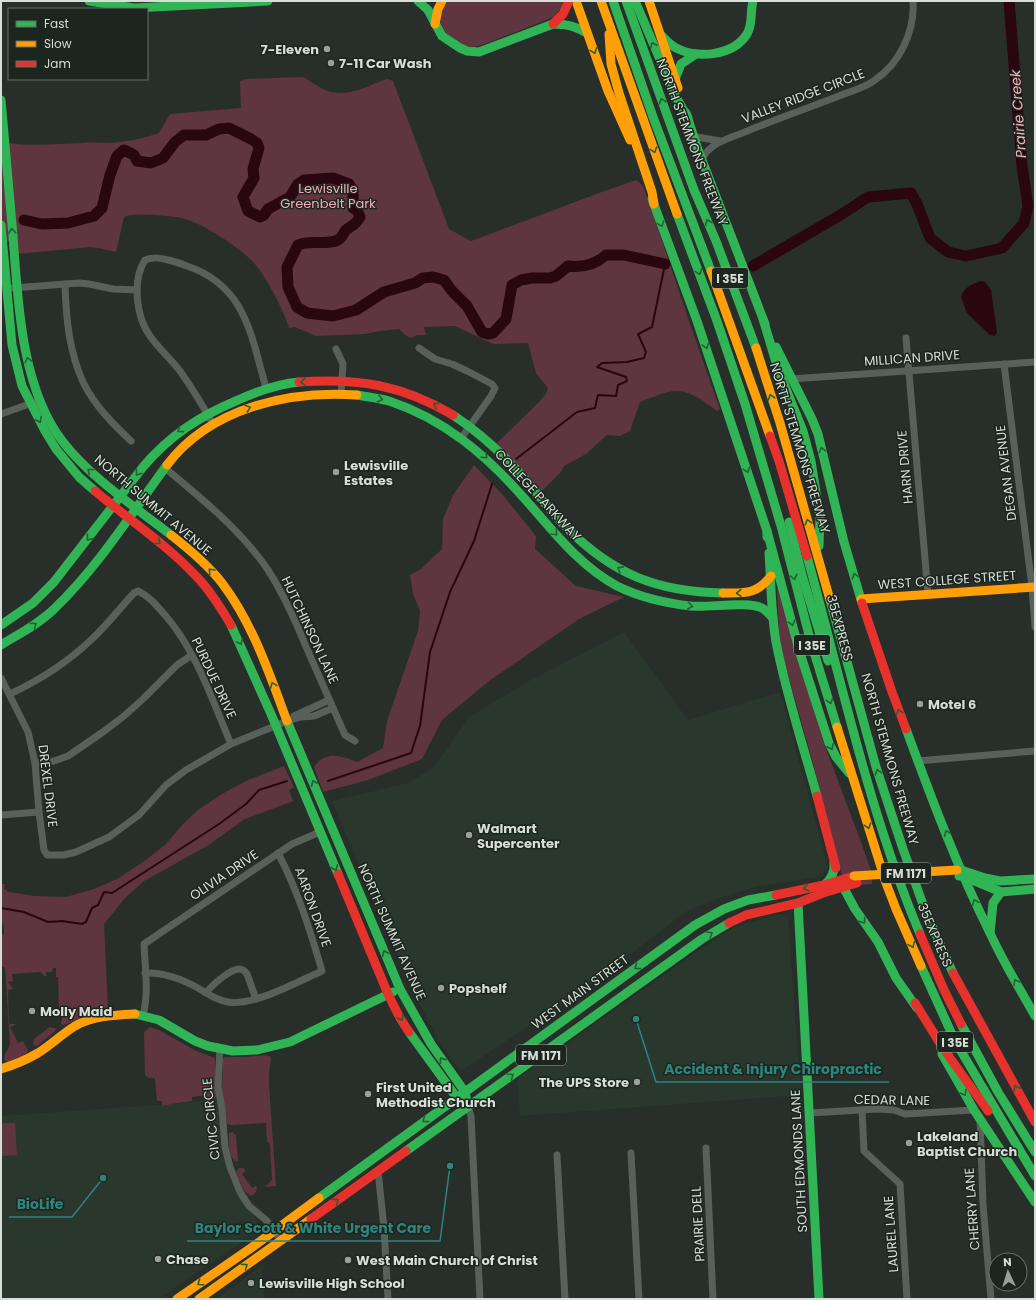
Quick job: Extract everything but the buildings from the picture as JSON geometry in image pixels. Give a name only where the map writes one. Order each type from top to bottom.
[{"type":"main road","points":[[89,1],[110,3],[134,8],[268,1]]},
{"type":"main road","points":[[418,1],[428,10],[442,36],[453,45],[466,51],[479,52],[553,24],[566,24],[587,33]]},
{"type":"main road","points":[[436,24],[438,9],[442,1]]},
{"type":"main road","points":[[553,24],[563,14],[569,1]]},
{"type":"main road","points":[[576,1],[608,91],[633,145],[697,321],[767,532],[800,652],[829,743],[836,757],[853,778]]},
{"type":"main road","name":"I 35E","points":[[601,1],[644,123],[718,321],[745,404],[780,526],[810,639],[886,884],[955,1041],[1035,1176]]},
{"type":"main road","points":[[613,1],[653,117],[762,413]]},
{"type":"main road","name":"NORTH STEMMONS FREEWAY","points":[[626,1],[694,190],[716,241],[757,351],[780,423],[819,559],[876,767],[902,849],[925,910],[955,978],[1035,1122]]},
{"type":"main road","points":[[635,1],[676,97],[688,118]]},
{"type":"main road","name":"NORTH STEMMONS FREEWAY","points":[[649,1],[702,159],[763,319],[818,434],[839,521],[861,599],[892,692],[960,873],[990,934],[1035,1016]]},
{"type":"main road","points":[[660,34],[674,48],[696,54],[714,53],[732,49],[738,46],[748,34],[752,22],[750,3]]},
{"type":"main road","points":[[608,20],[611,64],[625,114],[652,192],[654,204]]},
{"type":"main road","points":[[675,79],[681,64],[696,54]]},
{"type":"main road","name":"NORTH SUMMIT AVENUE","points":[[1,100],[17,288],[24,342],[33,380],[35,402],[52,443],[80,477],[171,553],[196,576],[213,597],[234,630],[276,726],[388,994],[400,1018],[415,1042],[457,1098],[468,1107]]},
{"type":"main road","name":"NORTH SUMMIT AVENUE","points":[[1,225],[12,345],[22,386],[64,442],[89,471],[185,546],[221,582],[237,605],[261,653],[287,721],[400,989],[431,1044],[465,1092],[468,1107]]},
{"type":"main road","points":[[716,241],[720,271],[754,373],[762,413]]},
{"type":"main road","points":[[763,319],[778,369],[803,431],[811,461],[820,517],[819,559]]},
{"type":"main road","name":"COLLEGE PARKWAY","points":[[1,625],[22,611],[48,590],[65,570],[144,465],[160,448],[183,428],[207,413],[266,388],[299,382],[342,381],[368,383],[402,391],[444,409],[469,426],[506,458],[571,532],[604,560],[624,572],[655,585],[693,593],[747,593],[757,590],[765,585],[771,576]]},
{"type":"main road","name":"COLLEGE PARKWAY","points":[[1,645],[32,626],[53,610],[76,586],[178,451],[186,443],[213,424],[243,410],[305,394],[365,396],[409,407],[439,422],[462,437],[484,455],[506,477],[546,524],[583,562],[617,585],[639,595],[694,607],[753,606],[763,608],[773,618]]},
{"type":"main road","points":[[745,404],[758,423],[788,515],[802,575],[833,678],[849,713]]},
{"type":"main road","name":"35EXPRESS","points":[[762,413],[779,461],[794,511],[828,633],[864,775],[901,884],[927,952],[963,1028],[998,1092],[1035,1152]]},
{"type":"main road","points":[[530,504],[539,495]]},
{"type":"main road","points":[[767,532],[776,641],[788,697],[841,884],[855,909],[878,942],[896,978],[915,1003],[943,1048],[1029,1167]]},
{"type":"main road","points":[[652,598],[655,585]]},
{"type":"main road","name":"WEST COLLEGE STREET","points":[[861,599],[1034,587]]},
{"type":"main road","points":[[320,832],[329,819]]},
{"type":"main road","points":[[824,885],[832,878],[835,870],[834,862]]},
{"type":"main road","name":"WEST MAIN STREET","points":[[199,1299],[722,926],[746,915],[798,903],[841,884],[856,880],[960,873],[1003,881],[1035,879]]},
{"type":"main road","name":"WEST MAIN STREET","points":[[960,873],[1001,892],[1032,889]]},
{"type":"main road","name":"WEST MAIN STREET","points":[[177,1299],[224,1267],[518,1055],[695,925],[729,907],[759,897],[824,885],[841,884]]},
{"type":"main road","points":[[990,934],[993,903],[1001,892]]},
{"type":"main road","name":"SOUTH EDMONDS LANE","points":[[798,903],[820,1299]]},
{"type":"main road","points":[[669,943],[678,956]]},
{"type":"main road","points":[[1,1069],[14,1065],[38,1053],[76,1026],[96,1018],[115,1015],[137,1014],[159,1020],[195,1041],[220,1050],[258,1050],[290,1042],[400,989]]},
{"type":"main road","points":[[915,1003],[943,1057],[977,1114],[1035,1202]]},
{"type":"street","name":"VALLEY RIDGE CIRCLE","points":[[702,159],[708,150],[720,141],[874,81],[893,64],[903,48],[910,33],[913,20],[913,1]]},
{"type":"street","points":[[694,135],[697,137],[720,141]]},
{"type":"street","points":[[213,424],[178,368],[149,334],[140,313],[137,290],[142,266],[145,260],[156,257],[198,269],[217,282],[232,295],[246,318],[266,388]]},
{"type":"street","points":[[65,284],[66,320],[76,365],[84,384],[94,401],[131,441]]},
{"type":"street","points":[[7,288],[89,284],[113,289],[137,290]]},
{"type":"street","name":"HARN DRIVE","points":[[906,338],[928,594]]},
{"type":"street","points":[[419,348],[435,359],[452,364],[467,371],[492,384],[495,388],[492,396],[462,437]]},
{"type":"street","points":[[336,349],[343,364],[341,394]]},
{"type":"street","name":"MILLICAN DRIVE","points":[[791,379],[1035,362]]},
{"type":"street","name":"DEGAN AVENUE","points":[[1004,364],[1034,587],[1035,627]]},
{"type":"street","points":[[1,414],[35,402]]},
{"type":"street","name":"HUTCHINSON LANE","points":[[165,468],[227,522],[267,569],[297,624],[345,735],[355,741]]},
{"type":"street","name":"PURDUE DRIVE","points":[[10,694],[34,683],[56,669],[92,639],[134,593],[138,591],[143,593],[155,603],[177,629],[192,654],[231,744]]},
{"type":"street","points":[[35,763],[54,761],[68,756],[93,740],[124,716],[177,665],[192,654]]},
{"type":"street","name":"DREXEL DRIVE","points":[[1,678],[26,728],[35,763],[39,812],[44,850],[47,855],[64,855],[76,852],[109,837],[139,815],[166,785],[186,770],[231,744]]},
{"type":"street","points":[[287,721],[296,715],[329,700]]},
{"type":"street","points":[[231,744],[287,721],[301,717],[314,716],[333,708]]},
{"type":"street","points":[[918,761],[1035,751]]},
{"type":"street","points":[[1,815],[39,812]]},
{"type":"street","name":"OLIVIA DRIVE","points":[[145,973],[144,944],[298,840],[320,832]]},
{"type":"street","name":"AARON DRIVE","points":[[256,1000],[322,970],[302,905],[278,853]]},
{"type":"street","points":[[143,1016],[146,998],[145,973],[154,973],[173,977],[215,998],[228,1002],[240,1003],[256,1000],[247,974],[239,969],[233,971],[216,983],[206,993]]},
{"type":"street","name":"CIVIC CIRCLE","points":[[220,1050],[218,1087],[222,1110],[224,1147],[230,1167],[240,1192],[249,1206],[267,1221],[281,1240]]},
{"type":"street","points":[[468,1107],[472,1116],[480,1299]]},
{"type":"street","name":"LAUREL LANE","points":[[862,1110],[864,1151],[900,1184],[907,1299]]},
{"type":"street","name":"CEDAR LANE","points":[[810,1113],[894,1110],[905,1114],[977,1114]]},
{"type":"street","name":"CHERRY LANE","points":[[977,1114],[991,1299]]},
{"type":"street","name":"PRAIRIE DELL","points":[[706,1148],[713,1299]]},
{"type":"street","points":[[631,1153],[639,1299]]},
{"type":"street","points":[[557,1155],[565,1299]]},
{"type":"street","points":[[378,1171],[384,1228],[388,1299]]},
{"type":"shaded area","points":[[981,281],[985,282],[991,290],[997,332],[995,336],[990,335],[967,313],[961,297],[966,288]]},
{"type":"shaded area","points":[[624,632],[688,720],[780,692],[828,867],[820,877],[758,886],[714,900],[687,911],[579,993],[461,1071],[441,1045],[411,988],[332,801],[408,783],[433,768],[469,717],[527,682]]},
{"type":"shaded area","points":[[784,914],[788,916],[801,1095],[520,1116],[517,1079],[732,928],[775,915]]},
{"type":"shaded area","points":[[219,1099],[223,1150],[231,1180],[262,1228],[159,1299],[1,1299],[1,1116]]},
{"type":"shaded area","name":"Lewisville High School","points":[[262,1266],[264,1299],[216,1299]]},
{"type":"green space","points":[[445,1],[562,1],[563,5],[554,17],[482,45],[472,46],[463,45],[457,42],[447,34],[443,28],[439,16],[440,9]]},
{"type":"green space","name":"Lewisville Greenbelt Park","points":[[304,77],[323,89],[340,93],[356,91],[387,79],[393,81],[449,229],[471,241],[636,180],[643,186],[720,409],[717,411],[704,401],[689,393],[679,391],[664,393],[640,402],[630,431],[620,436],[607,435],[586,454],[564,466],[561,472],[543,490],[539,490],[497,443],[538,403],[546,394],[548,388],[536,373],[528,343],[493,344],[455,326],[424,327],[426,335],[417,335],[411,338],[399,329],[365,334],[316,336],[295,327],[289,328],[274,294],[264,276],[254,263],[214,232],[196,223],[180,218],[139,214],[124,217],[116,252],[90,247],[17,254],[16,241],[1,241],[1,142],[11,144],[42,145],[108,143],[140,139],[159,133],[170,114],[241,108],[240,81],[246,79]]},
{"type":"green space","points":[[474,465],[502,494],[536,536],[535,549],[576,586],[624,597],[579,619],[489,681],[442,720],[422,759],[368,780],[323,792],[314,767],[324,758],[329,756],[340,756],[357,762],[383,748],[387,721],[418,631],[420,611],[413,594],[410,575],[421,569],[442,549],[443,519],[453,495]]},
{"type":"green space","points":[[777,586],[823,741],[872,874],[872,884],[845,886],[815,770],[782,653],[779,635]]},
{"type":"green space","points":[[284,766],[294,787],[289,790],[293,801],[245,819],[207,846],[144,881],[125,898],[104,924],[108,1011],[85,1016],[64,1025],[61,1024],[63,1013],[55,1016],[55,1013],[59,1012],[58,977],[56,977],[56,968],[53,968],[52,972],[46,972],[46,977],[40,972],[12,974],[13,983],[11,981],[8,982],[13,989],[8,990],[9,1022],[10,1024],[15,1025],[10,1027],[18,1043],[23,1041],[28,1050],[27,1053],[9,1062],[5,1061],[4,1056],[10,1043],[5,968],[1,966],[1,935],[4,934],[4,926],[1,921],[1,884],[5,884],[4,889],[9,892],[34,896],[66,897],[94,889],[117,879],[143,862],[165,845],[183,824],[198,810],[222,794],[248,780]]},
{"type":"green space","points":[[50,1027],[56,1029],[37,1046],[34,1045],[34,1039]]},
{"type":"green space","points":[[150,1027],[159,1030],[196,1051],[215,1058],[216,1098],[212,1101],[208,1101],[206,1095],[192,1097],[192,1101],[162,1106],[162,1101],[157,1101],[155,1078],[149,1078],[145,1075],[144,1032]]},
{"type":"green space","points":[[266,1055],[271,1057],[269,1084],[276,1186],[265,1187],[272,1180],[270,1145],[269,1142],[267,1142],[266,1123],[227,1124],[222,1092],[223,1059],[225,1057]]},
{"type":"green space","points":[[1,1123],[15,1123],[17,1155],[1,1156]]},
{"type":"green space","points":[[232,1132],[236,1135],[237,1162],[232,1157],[230,1150],[229,1133]]},
{"type":"green space","points":[[239,1168],[243,1168],[246,1171],[242,1174],[252,1188],[256,1186],[257,1188],[256,1192],[251,1196],[244,1191],[236,1172]]},
{"type":"waterway","name":"Prairie Creek","points":[[753,266],[842,214],[868,197],[911,193],[917,204],[930,238],[948,252],[966,256],[1002,248],[1024,223],[1028,206],[1022,166],[1009,1]]},
{"type":"waterway","name":"Prairie Creek","points":[[24,220],[42,224],[68,223],[94,216],[102,208],[110,175],[117,156],[124,150],[134,155],[137,161],[151,163],[163,158],[175,142],[184,135],[206,135],[219,129],[229,128],[251,139],[257,143],[259,148],[253,169],[254,178],[243,197],[248,211],[260,217],[264,215],[268,209],[290,197],[298,184],[304,180],[333,178],[349,184],[353,190],[353,208],[357,210],[360,217],[356,222],[346,230],[341,238],[333,242],[303,243],[298,245],[287,267],[288,287],[297,307],[307,313],[333,316],[356,310],[384,292],[415,283],[423,278],[433,277],[444,280],[452,291],[467,306],[482,332],[488,334],[493,333],[506,319],[512,285],[521,280],[532,278],[550,278],[556,276],[568,266],[579,267],[588,265],[598,261],[606,255],[624,255],[665,264]]},
{"type":"waterway","points":[[516,459],[577,412],[595,408],[598,395],[616,396],[618,385],[627,381],[626,377],[597,367],[602,363],[627,362],[644,358],[646,352],[638,334],[652,327],[665,264]]},
{"type":"waterway","points":[[328,781],[411,753],[420,726],[430,652],[450,592],[474,541],[492,484]]},
{"type":"waterway","points":[[1,908],[24,912],[48,922],[62,921],[82,924],[86,922],[92,908],[98,905],[104,892],[112,893],[219,824],[246,804],[259,790],[287,781]]},
{"type":"traffic: fast","points":[[89,1],[134,8],[268,1]]},
{"type":"traffic: fast","points":[[418,1],[428,10],[442,36],[467,51],[479,52],[553,24],[570,26],[587,33]]},
{"type":"traffic: fast","points":[[613,1],[653,117],[711,271]]},
{"type":"traffic: fast","points":[[626,1],[694,190],[716,241],[756,348]]},
{"type":"traffic: fast","points":[[635,1],[676,97],[688,118]]},
{"type":"traffic: fast","points":[[662,36],[674,47],[694,54],[724,51],[733,47],[747,34],[750,26],[753,1]]},
{"type":"traffic: fast","points":[[675,79],[681,64],[696,54]]},
{"type":"traffic: fast","points":[[1,100],[20,316],[24,344],[38,396],[49,420],[63,442],[74,455],[114,492],[171,535]]},
{"type":"traffic: fast","points":[[686,113],[697,147],[765,324]]},
{"type":"traffic: fast","points":[[652,199],[697,321],[767,531],[767,537]]},
{"type":"traffic: fast","points":[[677,214],[717,321],[745,404],[781,526],[810,639],[837,727]]},
{"type":"traffic: fast","points":[[1,225],[12,345],[22,386],[56,449],[79,477],[95,491]]},
{"type":"traffic: fast","points":[[763,319],[778,369],[803,431],[811,461],[820,517],[819,546]]},
{"type":"traffic: fast","points":[[776,347],[818,434],[844,542],[862,603]]},
{"type":"traffic: fast","points":[[1,625],[33,603],[54,582],[143,467],[175,436],[198,420],[224,406],[275,386],[299,382]]},
{"type":"traffic: fast","points":[[357,395],[389,401],[409,409],[446,428],[463,440],[509,482],[566,546],[590,568],[617,586],[643,596],[681,605],[755,606],[762,608],[773,618]]},
{"type":"traffic: fast","points":[[453,415],[473,429],[499,452],[524,478],[565,526],[600,557],[618,568],[656,584],[699,592],[723,593]]},
{"type":"traffic: fast","points":[[1,645],[42,619],[70,593],[114,540],[167,465]]},
{"type":"traffic: fast","points":[[789,522],[802,575],[828,661]]},
{"type":"traffic: fast","points":[[767,531],[800,653],[829,743],[836,757],[849,773]]},
{"type":"traffic: fast","points":[[769,553],[772,609],[776,642],[790,700],[817,796]]},
{"type":"traffic: fast","points":[[807,556],[871,794],[902,888],[920,934]]},
{"type":"traffic: fast","points":[[830,600],[876,767],[903,849],[925,910],[953,973]]},
{"type":"traffic: fast","points":[[231,625],[271,714],[338,874]]},
{"type":"traffic: fast","points":[[287,721],[400,989],[431,1044],[465,1092],[468,1107]]},
{"type":"traffic: fast","points":[[906,729],[966,883],[1000,954],[1035,1016]]},
{"type":"traffic: fast","points":[[824,885],[832,875],[834,862]]},
{"type":"traffic: fast","points":[[961,870],[1000,881],[1035,879]]},
{"type":"traffic: fast","points":[[959,876],[964,876]]},
{"type":"traffic: fast","points":[[970,879],[1001,892],[1035,889]]},
{"type":"traffic: fast","points":[[841,883],[855,909],[878,942],[896,978],[917,1008]]},
{"type":"traffic: fast","points":[[990,933],[993,903],[1001,892]]},
{"type":"traffic: fast","points":[[319,1198],[695,925],[724,909],[748,900],[776,895]]},
{"type":"traffic: fast","points":[[798,903],[819,1299]]},
{"type":"traffic: fast","points":[[406,1151],[702,939],[729,923]]},
{"type":"traffic: fast","points":[[921,966],[955,1041],[1035,1176]]},
{"type":"traffic: fast","points":[[135,1014],[159,1020],[195,1041],[208,1046],[233,1051],[257,1050],[290,1042],[393,992]]},
{"type":"traffic: fast","points":[[961,1024],[998,1092],[1035,1152]]},
{"type":"traffic: fast","points":[[409,1032],[457,1098],[462,1102]]},
{"type":"traffic: fast","points":[[942,1054],[974,1110],[1035,1202]]},
{"type":"traffic: slow","points":[[435,24],[438,9],[442,1]]},
{"type":"traffic: slow","points":[[576,1],[608,91],[630,140]]},
{"type":"traffic: slow","points":[[601,1],[677,214]]},
{"type":"traffic: slow","points":[[649,1],[678,88]]},
{"type":"traffic: slow","points":[[609,34],[611,64],[619,93],[652,192],[654,204]]},
{"type":"traffic: slow","points":[[711,271],[770,436]]},
{"type":"traffic: slow","points":[[756,348],[780,423],[830,600]]},
{"type":"traffic: slow","points":[[167,465],[185,445],[205,429],[228,416],[278,400],[331,394],[357,395]]},
{"type":"traffic: slow","points":[[171,535],[211,570],[222,583],[243,615],[274,685],[287,721]]},
{"type":"traffic: slow","points":[[723,593],[750,592],[760,587],[771,576]]},
{"type":"traffic: slow","points":[[861,599],[1035,587]]},
{"type":"traffic: slow","points":[[837,727],[886,883],[921,966]]},
{"type":"traffic: slow","points":[[854,876],[957,870]]},
{"type":"traffic: slow","points":[[1,1069],[38,1053],[70,1029],[89,1020],[135,1014]]},
{"type":"traffic: slow","points":[[177,1299],[251,1248],[319,1198]]},
{"type":"traffic: slow","points":[[199,1299],[311,1219]]},
{"type":"traffic: jam","points":[[553,24],[563,14],[569,1]]},
{"type":"traffic: jam","points":[[299,382],[341,381],[398,390],[434,405],[453,415]]},
{"type":"traffic: jam","points":[[770,436],[779,461],[807,556]]},
{"type":"traffic: jam","points":[[95,491],[160,542],[184,564],[211,593],[231,625]]},
{"type":"traffic: jam","points":[[862,603],[906,729]]},
{"type":"traffic: jam","points":[[817,796],[836,868]]},
{"type":"traffic: jam","points":[[338,874],[388,994],[409,1032]]},
{"type":"traffic: jam","points":[[776,895],[824,885],[854,876]]},
{"type":"traffic: jam","points":[[729,923],[746,915],[798,903],[823,893],[857,883]]},
{"type":"traffic: jam","points":[[920,934],[944,990],[961,1024]]},
{"type":"traffic: jam","points":[[953,973],[1035,1122]]},
{"type":"traffic: jam","points":[[915,1003],[943,1048],[988,1111]]},
{"type":"traffic: jam","points":[[311,1219],[406,1151]]},
{"type":"place","name":"7-Eleven","points":[[327,49]]},
{"type":"place","name":"7-11 Car Wash","points":[[331,63]]},
{"type":"place","name":"Lewisville Estates","points":[[336,472]]},
{"type":"place","name":"Motel 6","points":[[920,704]]},
{"type":"place","name":"Walmart Supercenter","points":[[469,835]]},
{"type":"place","name":"Popshelf","points":[[441,988]]},
{"type":"place","name":"Molly Maid","points":[[32,1011]]},
{"type":"place","name":"Accident & Injury Chiropractic","points":[[636,1019]]},
{"type":"place","name":"The UPS Store","points":[[637,1082]]},
{"type":"place","name":"First United Methodist Church","points":[[368,1094]]},
{"type":"place","name":"Lakeland Baptist Church","points":[[909,1143]]},
{"type":"place","name":"Baylor Scott & White Urgent Care","points":[[450,1166]]},
{"type":"place","name":"BioLife","points":[[103,1178]]},
{"type":"place","name":"Chase","points":[[158,1259]]},
{"type":"place","name":"West Main Church of Christ","points":[[348,1260]]},
{"type":"place","name":"Lewisville High School","points":[[251,1283]]}]
